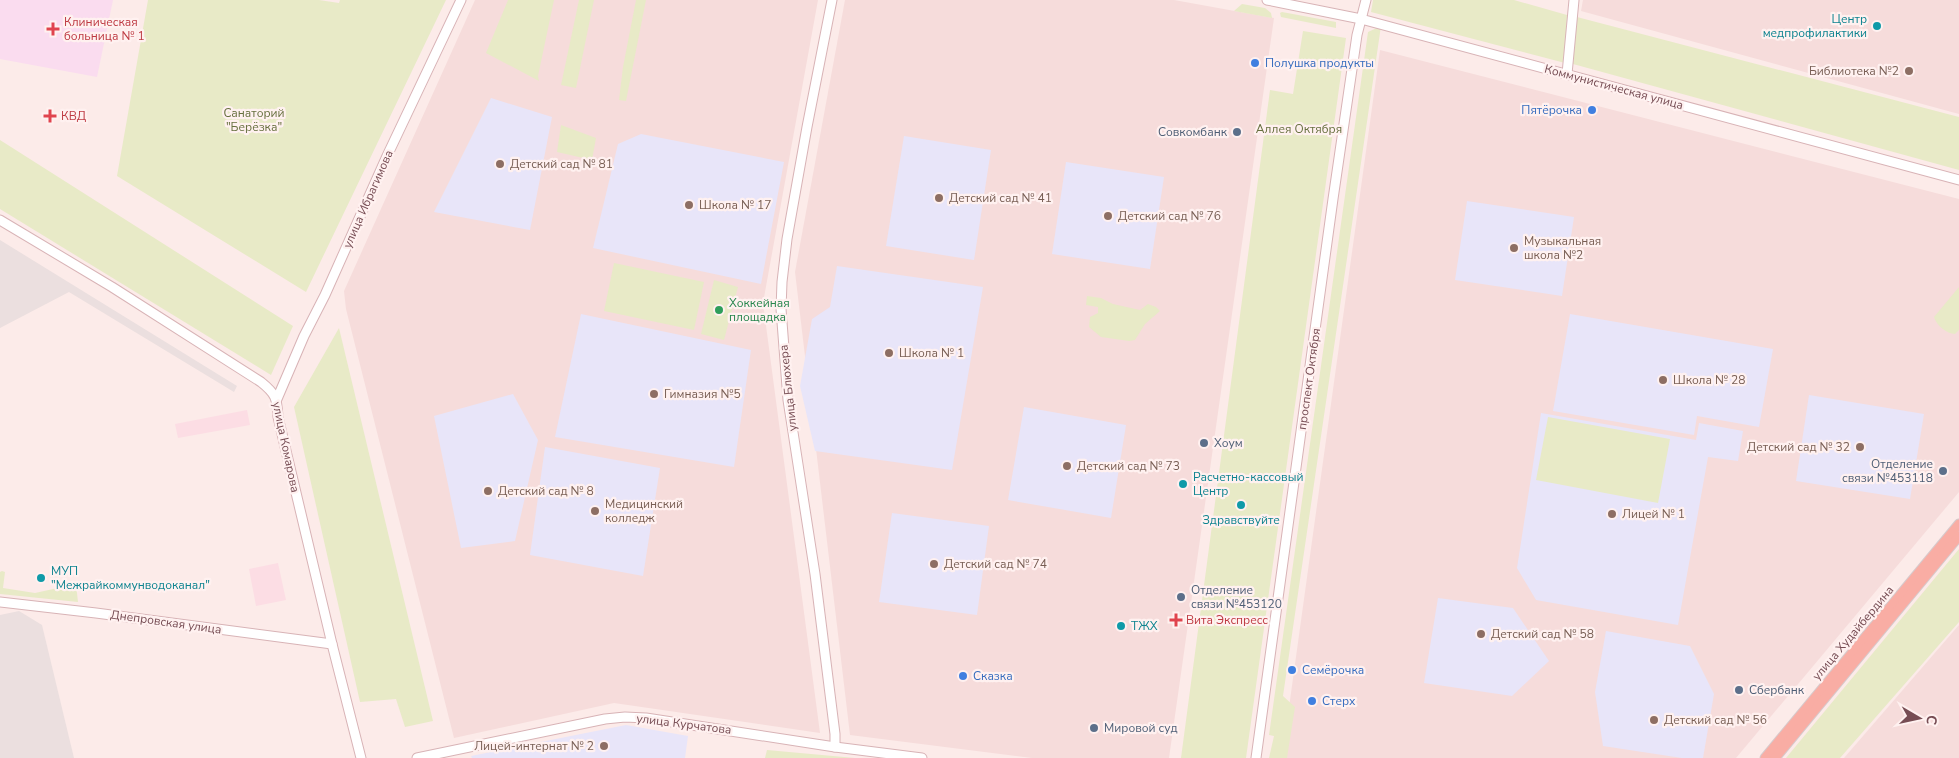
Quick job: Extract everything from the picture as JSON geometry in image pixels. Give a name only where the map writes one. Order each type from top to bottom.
[{"type":"main road","name":"улица Ибрагимова","points":[[277,399],[387,156],[461,0]]},
{"type":"main road","name":"улица Блюхера","points":[[832,0],[788,238],[782,282],[781,309],[788,400],[815,574],[835,747]]},
{"type":"main road","name":"Коммунистическая улица","points":[[1267,0],[1361,19],[1959,180]]},
{"type":"main road","name":"проспект Октября","points":[[1256,758],[1334,191],[1357,35],[1366,0]]},
{"type":"main road","points":[[1568,74],[1574,0]]},
{"type":"main road","name":"улица Комарова","points":[[0,220],[112,287],[261,382],[270,389],[277,399],[278,417],[361,758]]},
{"type":"main road","name":"улица Худайбердина","points":[[1765,758],[1959,524]]},
{"type":"main road","name":"улица Худайбердина","points":[[1775,758],[1959,536]]},
{"type":"main road","name":"Днепровская улица","points":[[0,602],[332,644]]},
{"type":"main road","name":"улица Курчатова","points":[[417,758],[625,717],[662,720],[835,747],[922,758]]},
{"type":"shaded area","name":"Клиническая больница № 1","points":[[0,0],[113,0],[97,77],[0,59]]},
{"type":"shaded area","points":[[475,0],[818,0],[763,303],[820,733],[614,703],[454,738],[346,309],[344,291]]},
{"type":"shaded area","points":[[845,0],[1174,0],[1274,18],[1169,758],[1032,758],[850,735],[795,272]]},
{"type":"shaded area","points":[[1583,0],[1959,0],[1959,114],[1581,11]]},
{"type":"shaded area","points":[[1380,50],[1959,199],[1959,492],[1736,758],[1282,758]]},
{"type":"shaded area","name":"Детский сад № 81","points":[[491,98],[552,117],[530,230],[434,212]]},
{"type":"shaded area","name":"Школа № 17","points":[[641,134],[784,162],[761,284],[593,248],[618,144]]},
{"type":"shaded area","name":"Детский сад № 41","points":[[904,136],[991,150],[974,260],[886,246]]},
{"type":"shaded area","name":"Детский сад № 76","points":[[1066,162],[1164,177],[1150,269],[1052,254]]},
{"type":"shaded area","name":"Музыкальная школа №2","points":[[1467,201],[1574,217],[1562,296],[1455,280]]},
{"type":"shaded area","points":[[0,240],[237,386],[234,392],[69,292],[0,328]]},
{"type":"shaded area","name":"Школа № 1","points":[[837,266],[983,287],[952,470],[815,451],[800,386],[812,319],[830,307]]},
{"type":"shaded area","name":"Гимназия №5","points":[[581,314],[751,350],[734,467],[555,437]]},
{"type":"shaded area","name":"Школа № 28","points":[[1570,314],[1773,349],[1759,427],[1697,416],[1694,435],[1553,411]]},
{"type":"shaded area","name":"Детский сад № 8","points":[[513,394],[538,440],[515,541],[461,548],[434,416]]},
{"type":"shaded area","name":"Детский сад № 32","points":[[1809,395],[1924,414],[1910,499],[1796,481]]},
{"type":"shaded area","name":"Детский сад № 73","points":[[1024,407],[1126,425],[1111,518],[1008,500]]},
{"type":"shaded area","points":[[247,410],[250,425],[178,438],[175,424]]},
{"type":"shaded area","name":"Лицей № 1","points":[[1541,413],[1696,440],[1699,423],[1743,431],[1738,461],[1708,457],[1678,625],[1536,600],[1517,568]]},
{"type":"shaded area","name":"Медицинский колледж","points":[[545,447],[660,468],[643,576],[530,555]]},
{"type":"shaded area","name":"Детский сад № 74","points":[[892,513],[989,526],[977,615],[879,602]]},
{"type":"shaded area","points":[[278,563],[286,600],[256,606],[249,569]]},
{"type":"shaded area","name":"Детский сад № 58","points":[[1438,598],[1513,608],[1549,661],[1512,696],[1424,683]]},
{"type":"shaded area","points":[[19,611],[42,625],[74,758],[0,758],[0,615]]},
{"type":"shaded area","points":[[1959,625],[1959,758],[1844,758]]},
{"type":"shaded area","name":"Детский сад № 56","points":[[1606,631],[1690,646],[1714,694],[1703,758],[1682,758],[1603,746],[1595,692]]},
{"type":"shaded area","name":"Лицей-интернат № 2","points":[[626,725],[688,736],[685,758],[472,758],[471,756]]},
{"type":"green space","name":"Санаторий \"Берёзка\"","points":[[148,0],[319,0],[339,3],[340,0],[446,0],[306,292],[117,176]]},
{"type":"green space","points":[[508,0],[554,0],[538,76],[539,81],[486,53]]},
{"type":"green space","points":[[579,0],[594,0],[576,88],[561,85]]},
{"type":"green space","points":[[636,0],[646,0],[626,101],[619,100],[623,67]]},
{"type":"green space","points":[[1373,0],[1514,0],[1567,15],[1565,63],[1371,12]]},
{"type":"green space","points":[[1242,4],[1265,8],[1271,13],[1272,18],[1234,11]]},
{"type":"green space","points":[[1280,13],[1336,22],[1336,28],[1281,17]]},
{"type":"green space","points":[[1577,17],[1959,117],[1959,170],[1573,64]]},
{"type":"green space","points":[[1381,26],[1283,696],[1295,707],[1287,758],[1269,758],[1274,736],[1269,735],[1368,32]]},
{"type":"green space","name":"Аллея Октября","points":[[1303,31],[1346,38],[1246,758],[1181,758],[1270,90],[1293,94]]},
{"type":"green space","points":[[561,125],[596,138],[592,160],[557,152]]},
{"type":"green space","points":[[0,140],[293,326],[271,375],[0,209]]},
{"type":"green space","points":[[614,263],[704,282],[694,330],[604,311]]},
{"type":"green space","name":"Хоккейная площадка","points":[[714,280],[738,287],[724,340],[701,334]]},
{"type":"green space","points":[[1959,287],[1959,330],[1955,334],[1942,328],[1934,317]]},
{"type":"green space","points":[[1087,296],[1101,298],[1113,304],[1140,310],[1148,304],[1160,311],[1145,324],[1135,340],[1129,341],[1101,337],[1089,327],[1090,317],[1098,313],[1098,307],[1086,305]]},
{"type":"green space","points":[[339,328],[433,721],[405,727],[396,699],[360,702],[294,407]]},
{"type":"green space","points":[[1548,417],[1670,439],[1658,503],[1536,480]]},
{"type":"green space","points":[[1959,549],[1959,622],[1840,758],[1786,758]]},
{"type":"green space","points":[[0,572],[5,572],[3,588],[35,593],[76,584],[78,602],[0,594]]},
{"type":"green space","points":[[767,750],[855,758],[765,758]]},
{"type":"place","name":"Центр медпрофилактики","points":[[1877,26]]},
{"type":"place","name":"Клиническая больница № 1","points":[[53,29]]},
{"type":"place","name":"Полушка продукты","points":[[1255,63]]},
{"type":"place","name":"Библиотека №2","points":[[1909,71]]},
{"type":"place","name":"Пятёрочка","points":[[1592,110]]},
{"type":"place","name":"КВД","points":[[50,116]]},
{"type":"place","name":"Совкомбанк","points":[[1237,132]]},
{"type":"place","name":"Детский сад № 81","points":[[500,164]]},
{"type":"place","name":"Детский сад № 41","points":[[939,198]]},
{"type":"place","name":"Школа № 17","points":[[689,205]]},
{"type":"place","name":"Детский сад № 76","points":[[1108,216]]},
{"type":"place","name":"Музыкальная школа №2","points":[[1514,248]]},
{"type":"place","name":"Хоккейная площадка","points":[[719,310]]},
{"type":"place","name":"Школа № 1","points":[[889,353]]},
{"type":"place","name":"Школа № 28","points":[[1663,380]]},
{"type":"place","name":"Гимназия №5","points":[[654,394]]},
{"type":"place","name":"Хоум","points":[[1204,443]]},
{"type":"place","name":"Детский сад № 32","points":[[1860,447]]},
{"type":"place","name":"Детский сад № 73","points":[[1067,466]]},
{"type":"place","name":"Отделение связи №453118","points":[[1943,471]]},
{"type":"place","name":"Расчетно-кассовый Центр","points":[[1183,484]]},
{"type":"place","name":"Детский сад № 8","points":[[488,491]]},
{"type":"place","name":"Здравствуйте","points":[[1241,505]]},
{"type":"place","name":"Медицинский колледж","points":[[595,511]]},
{"type":"place","name":"Лицей № 1","points":[[1612,514]]},
{"type":"place","name":"Детский сад № 74","points":[[934,564]]},
{"type":"place","name":"МУП \"Межрайкоммунводоканал\"","points":[[41,578]]},
{"type":"place","name":"Отделение связи №453120","points":[[1181,597]]},
{"type":"place","name":"Вита Экспресс","points":[[1176,620]]},
{"type":"place","name":"ТЖХ","points":[[1121,626]]},
{"type":"place","name":"Детский сад № 58","points":[[1481,634]]},
{"type":"place","name":"Семёрочка","points":[[1292,670]]},
{"type":"place","name":"Сказка","points":[[963,676]]},
{"type":"place","name":"Сбербанк","points":[[1739,690]]},
{"type":"place","name":"Стерх","points":[[1312,701]]},
{"type":"place","name":"Детский сад № 56","points":[[1654,720]]},
{"type":"place","name":"Мировой суд","points":[[1094,728]]},
{"type":"place","name":"Лицей-интернат № 2","points":[[604,746]]}]
